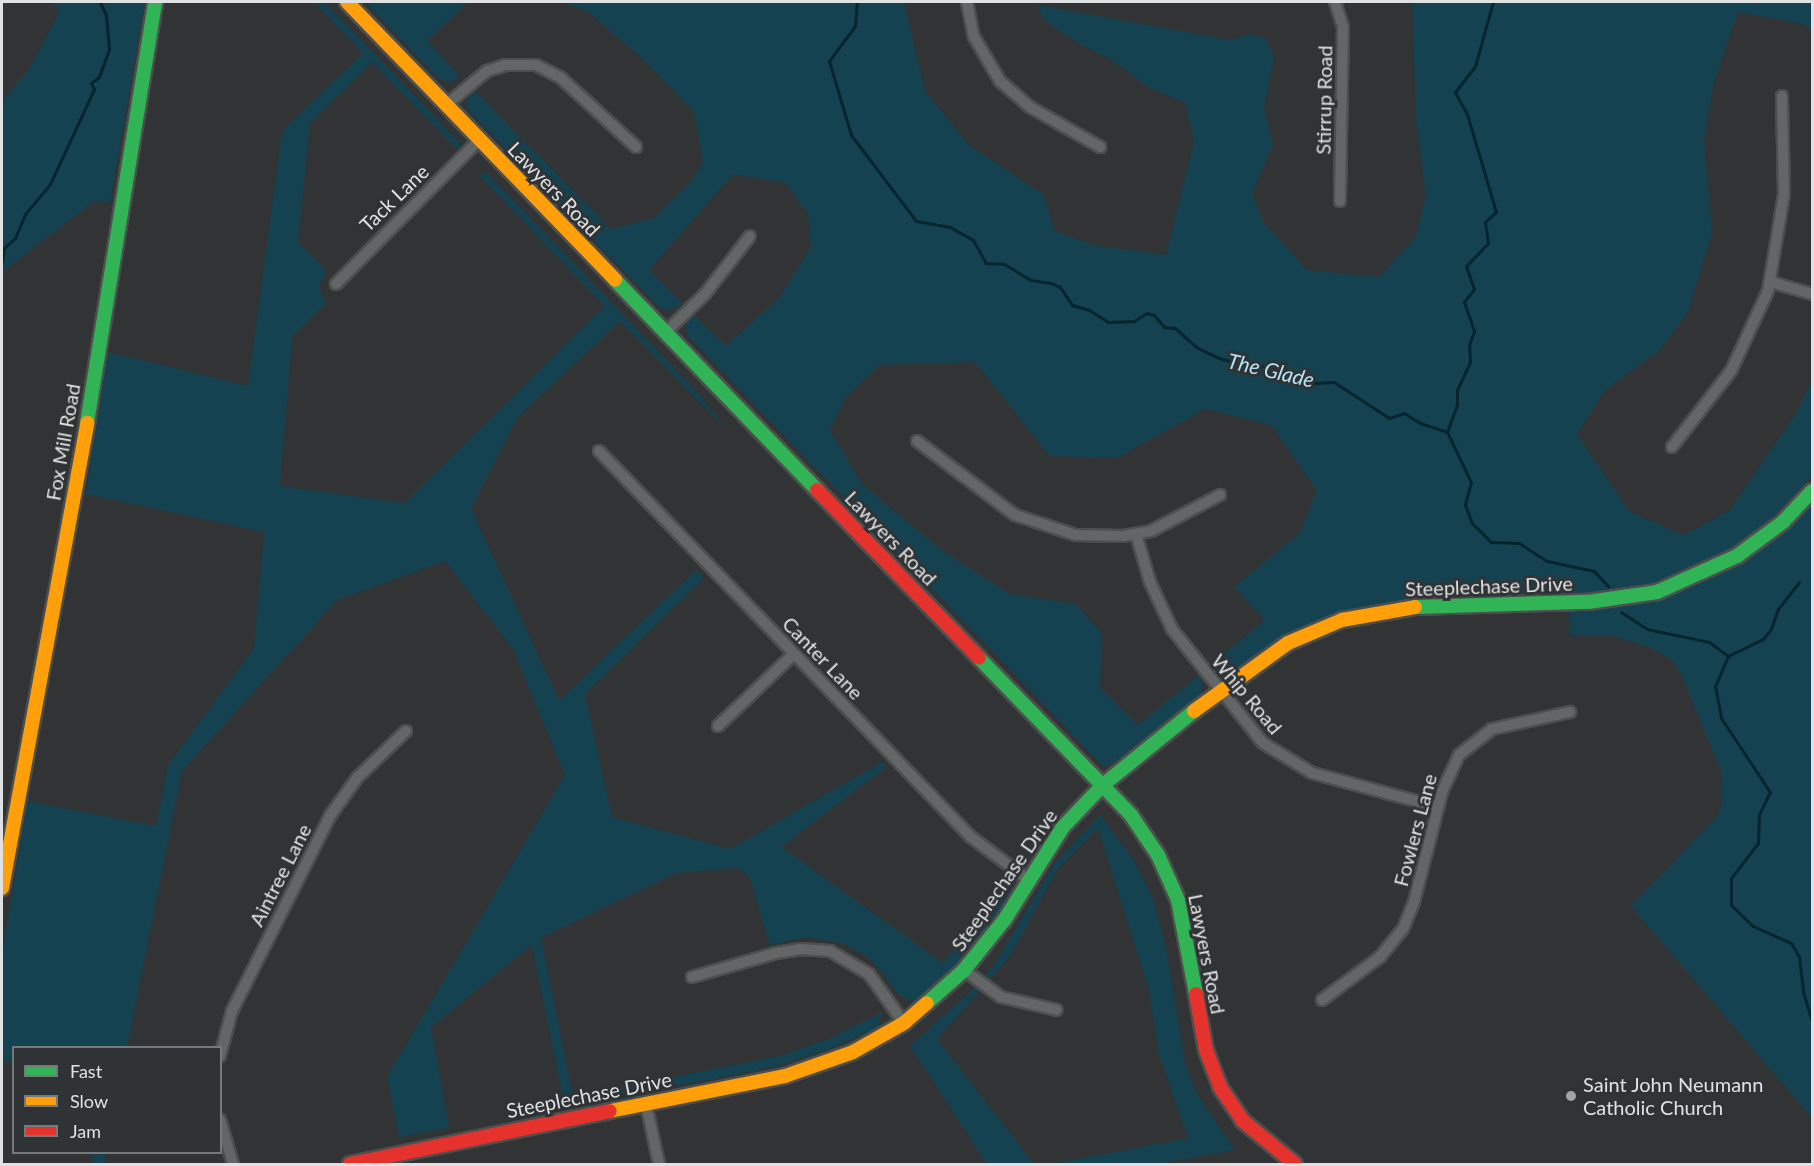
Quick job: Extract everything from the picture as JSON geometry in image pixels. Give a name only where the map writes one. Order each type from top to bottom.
[{"type":"main road","name":"Fox Mill Road","points":[[2,888],[102,340],[155,2]]},
{"type":"main road","name":"Lawyers Road","points":[[347,2],[1103,785],[1146,834],[1168,875],[1183,922],[1206,1050],[1220,1087],[1243,1121],[1295,1164]]},
{"type":"main road","name":"Steeplechase Drive","points":[[350,1164],[815,1067],[853,1052],[904,1023],[964,970],[1005,919],[1063,827],[1103,785],[1220,690],[1288,643],[1368,614],[1424,605],[1618,600],[1658,592],[1737,556],[1783,522],[1812,491]]},
{"type":"street","points":[[967,2],[974,37],[1000,81],[1030,107],[1100,147]]},
{"type":"street","name":"Stirrup Road","points":[[1335,2],[1343,26],[1340,201]]},
{"type":"street","points":[[446,105],[487,71],[505,64],[536,65],[561,78],[636,147]]},
{"type":"street","points":[[1672,447],[1731,371],[1759,316],[1771,282],[1784,194],[1782,96]]},
{"type":"street","name":"Tack Lane","points":[[336,284],[479,140]]},
{"type":"street","points":[[665,333],[705,294],[750,236]]},
{"type":"street","points":[[1771,282],[1812,294]]},
{"type":"street","points":[[917,441],[997,504],[1036,524],[1086,536],[1136,534],[1166,525],[1220,495]]},
{"type":"street","name":"Canter Lane","points":[[599,451],[971,837],[1029,880]]},
{"type":"street","name":"Whip Road","points":[[1136,534],[1150,582],[1172,629],[1263,743],[1294,766],[1438,807]]},
{"type":"street","points":[[718,726],[794,654]]},
{"type":"street","name":"Fowlers Lane","points":[[1322,1000],[1380,957],[1403,929],[1414,902],[1438,807],[1454,763],[1480,735],[1505,725],[1570,712]]},
{"type":"street","name":"Aintree Lane","points":[[222,1048],[232,1011],[330,816],[357,778],[406,731]]},
{"type":"street","points":[[692,977],[776,953],[800,949],[830,951],[869,974],[904,1023]]},
{"type":"street","points":[[964,970],[1001,997],[1057,1010]]},
{"type":"street","points":[[646,1104],[659,1164]]},
{"type":"street","points":[[222,1127],[233,1164]]},
{"type":"shaded area","points":[[52,2],[145,2],[110,203],[94,201],[2,272],[2,101],[28,71],[51,28],[59,11]]},
{"type":"shaded area","points":[[314,2],[324,2],[460,143],[462,154],[372,62],[310,123],[298,242],[326,270],[319,288],[326,303],[292,337],[280,486],[405,503],[605,306],[478,174],[487,173],[696,391],[730,433],[620,321],[518,417],[471,508],[559,701],[696,570],[704,578],[585,694],[612,817],[730,849],[882,762],[886,767],[781,847],[943,963],[977,921],[1003,879],[1009,886],[1009,894],[998,912],[965,955],[921,998],[912,1001],[901,996],[869,958],[845,944],[808,937],[770,945],[749,876],[737,868],[676,873],[541,938],[573,1097],[783,1055],[834,1037],[882,1012],[877,1028],[830,1049],[774,1067],[565,1107],[532,945],[431,1027],[449,1128],[399,1137],[387,1077],[565,775],[513,649],[445,561],[337,600],[182,771],[127,1046],[12,1046],[12,1063],[2,1061],[2,954],[28,801],[156,826],[168,765],[254,648],[264,532],[86,494],[108,352],[248,386],[282,131],[363,53]]},
{"type":"shaded area","points":[[365,2],[468,2],[427,41],[460,76],[451,82],[440,80]]},
{"type":"shaded area","points":[[562,2],[904,2],[925,91],[970,146],[1043,194],[1055,231],[1093,245],[1166,255],[1194,141],[1185,103],[1150,88],[1113,61],[1074,41],[1042,18],[1038,5],[1230,40],[1250,34],[1265,38],[1274,57],[1264,108],[1273,144],[1252,194],[1264,223],[1307,270],[1379,277],[1415,238],[1426,196],[1416,121],[1412,2],[1812,2],[1812,30],[1803,24],[1738,12],[1714,82],[1704,137],[1712,233],[1688,312],[1659,351],[1605,390],[1577,434],[1629,511],[1683,535],[1729,511],[1797,412],[1812,380],[1812,476],[1770,521],[1741,544],[1709,563],[1657,584],[1567,598],[1439,598],[1375,606],[1293,635],[1232,674],[1221,676],[1208,667],[1265,620],[1234,587],[1300,533],[1317,490],[1271,425],[1205,409],[1117,458],[1050,456],[975,362],[879,365],[845,398],[830,430],[862,484],[941,550],[1009,594],[1076,604],[1102,634],[1100,688],[1138,725],[1199,675],[1202,681],[1201,696],[1117,763],[1103,766],[687,335],[686,322],[693,314],[726,346],[779,298],[811,247],[808,214],[786,183],[733,174],[649,270],[683,304],[668,311],[659,307],[469,111],[466,104],[472,88],[611,229],[654,218],[692,181],[703,162],[694,112],[643,59],[587,11]]},
{"type":"shaded area","points":[[1812,491],[1812,1118],[1631,906],[1717,817],[1722,802],[1721,771],[1682,676],[1671,659],[1649,647],[1610,635],[1570,635],[1569,629],[1570,610],[1712,570]]},
{"type":"shaded area","points":[[1100,815],[1133,859],[1152,896],[1166,947],[1185,1063],[1196,1093],[1235,1150],[1157,1164],[1051,1164],[1188,1138],[1158,1051],[1149,990],[1098,828],[1057,870],[1010,956],[937,1039],[1034,1164],[987,1164],[910,1046],[972,990],[996,962],[1055,863]]},
{"type":"shaded area","points":[[94,1154],[105,1155],[104,1163],[99,1165],[94,1163]]},
{"type":"waterway","points":[[2,262],[4,248],[15,238],[25,214],[50,184],[94,89],[91,83],[99,77],[109,49],[106,15],[100,2]]},
{"type":"waterway","name":"The Glade","points":[[857,2],[855,26],[829,61],[851,135],[916,221],[950,227],[973,240],[986,263],[1004,264],[1031,280],[1060,287],[1072,305],[1089,310],[1108,322],[1134,321],[1147,313],[1154,315],[1164,327],[1175,328],[1196,347],[1219,358],[1250,367],[1270,366],[1291,380],[1307,376],[1315,383],[1334,382],[1389,418],[1404,413],[1420,423],[1447,432],[1471,482],[1465,505],[1472,523],[1491,542],[1519,543],[1547,561],[1594,571],[1608,586]]},
{"type":"waterway","points":[[1447,432],[1457,405],[1457,390],[1470,362],[1469,345],[1474,331],[1464,302],[1474,289],[1466,266],[1488,243],[1485,222],[1496,212],[1467,114],[1455,92],[1475,66],[1493,2]]},
{"type":"waterway","points":[[1728,656],[1763,639],[1771,629],[1778,609],[1799,582]]},
{"type":"waterway","name":"The Glade","points":[[1621,612],[1647,629],[1709,642],[1728,656]]},
{"type":"waterway","name":"The Glade","points":[[1728,656],[1715,686],[1721,718],[1770,792],[1759,815],[1758,843],[1731,878],[1731,905],[1753,926],[1791,943],[1799,957],[1803,992],[1812,1021]]},
{"type":"traffic: fast","points":[[87,423],[155,2]]},
{"type":"traffic: fast","points":[[615,280],[817,490]]},
{"type":"traffic: fast","points":[[1415,607],[1588,602],[1657,592],[1737,556],[1783,522],[1812,491]]},
{"type":"traffic: fast","points":[[979,658],[1131,815],[1158,855],[1178,900],[1196,994]]},
{"type":"traffic: fast","points":[[927,1003],[964,970],[1005,919],[1063,827],[1103,785],[1194,711]]},
{"type":"traffic: slow","points":[[347,2],[615,280]]},
{"type":"traffic: slow","points":[[2,888],[87,423]]},
{"type":"traffic: slow","points":[[1194,711],[1288,643],[1342,620],[1415,607]]},
{"type":"traffic: slow","points":[[610,1111],[785,1076],[853,1052],[904,1023],[927,1003]]},
{"type":"traffic: jam","points":[[817,490],[979,658]]},
{"type":"traffic: jam","points":[[1196,994],[1206,1050],[1220,1087],[1243,1121],[1295,1164]]},
{"type":"traffic: jam","points":[[350,1164],[610,1111]]},
{"type":"place","name":"Saint John Neumann Catholic Church","points":[[1571,1096]]}]
